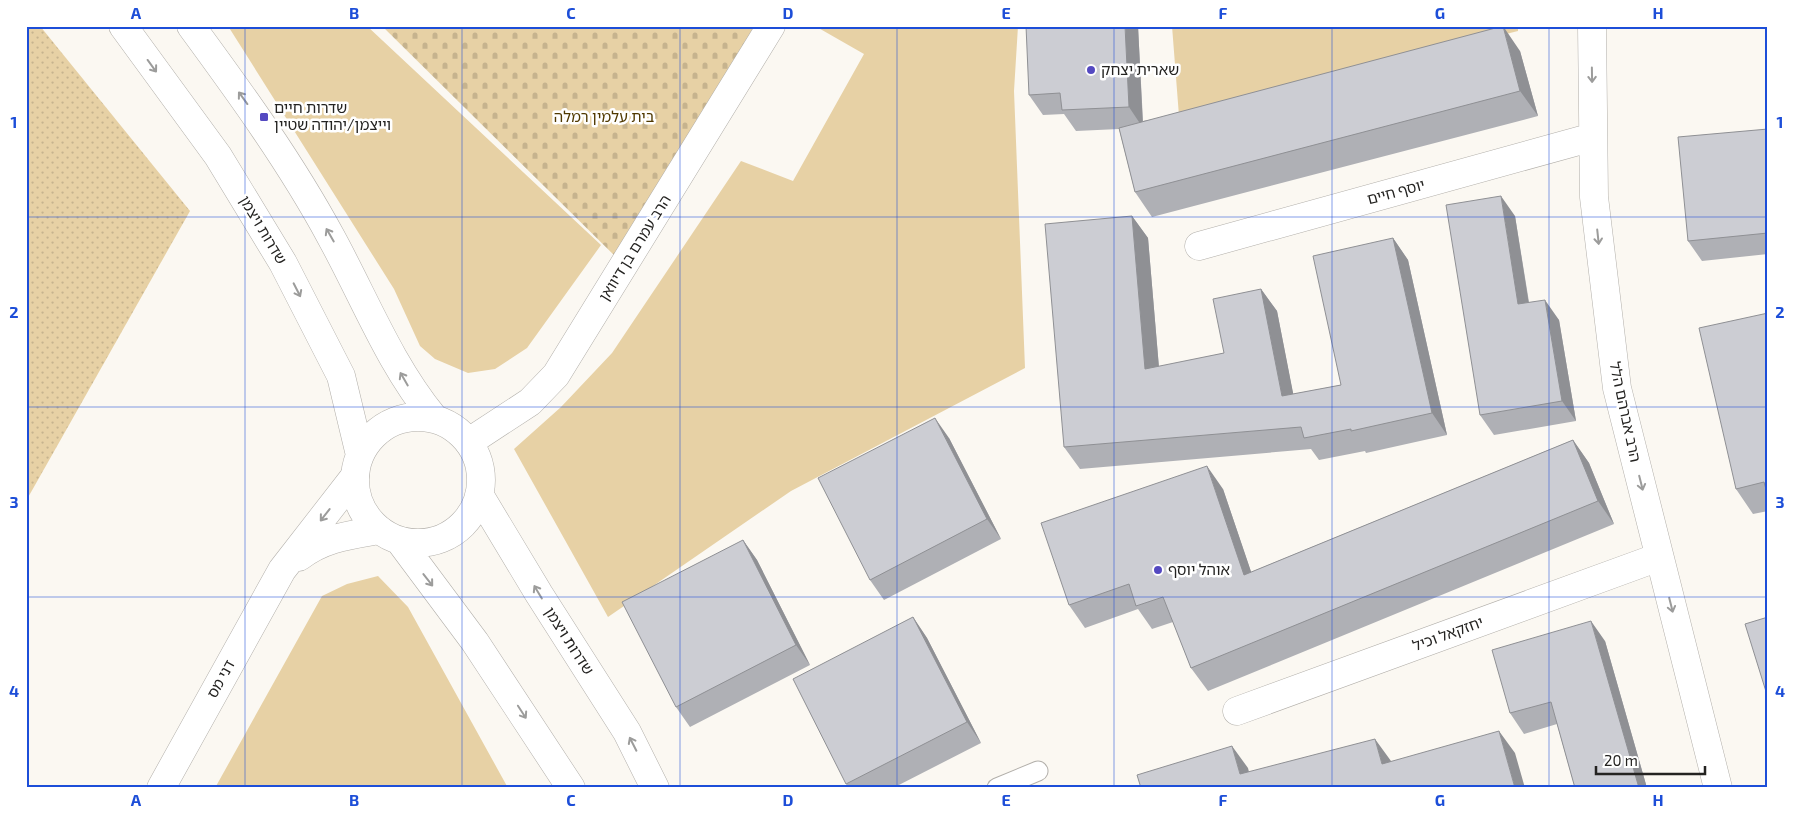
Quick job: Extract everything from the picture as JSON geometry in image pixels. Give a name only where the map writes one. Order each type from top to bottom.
[{"type":"street","name":"שדרות ויצמן","points":[[123,26],[218,156],[284,263],[340,376],[358,466]]},
{"type":"street","points":[[191,26],[263,125],[331,236],[391,356],[411,390],[434,418]]},
{"type":"street","name":"הרב עמרם בן דיוואן","points":[[469,442],[530,402],[556,375],[771,26]]},
{"type":"street","name":"הרב אברהם הלל","points":[[1592,26],[1594,197],[1617,388],[1718,788]]},
{"type":"street","name":"יוסף חיים","points":[[1199,246],[1593,137]]},
{"type":"street","points":[[389,535],[419,544],[457,530],[471,515],[480,496],[482,478],[478,459],[469,442],[454,427],[434,418],[416,416],[398,419],[383,428],[369,439],[358,466],[357,496],[365,515],[389,535],[475,642],[570,788]]},
{"type":"street","name":"דני מס","points":[[161,788],[282,570],[358,466]]},
{"type":"street","name":"שדרות ויצמן","points":[[480,496],[627,732],[655,788]]},
{"type":"street","name":"דני מס","points":[[282,570],[308,550],[337,536],[389,535]]},
{"type":"street","name":"יחזקאל וכיל","points":[[1237,711],[1659,558]]},
{"type":"lane","points":[[997,788],[1038,771]]},
{"type":"green space","points":[[26,26],[40,26],[190,211],[26,501]]},
{"type":"green space","points":[[228,26],[367,26],[601,245],[527,348],[495,369],[468,373],[435,359],[420,346],[394,289]]},
{"type":"green space","name":"בית עלמין רמלה","points":[[382,26],[764,26],[623,264]]},
{"type":"green space","points":[[815,26],[1018,26],[1014,91],[1025,368],[791,491],[608,617],[514,449],[561,407],[612,353],[741,161],[793,181],[864,54]]},
{"type":"green space","points":[[1172,26],[1518,26],[1518,31],[1179,116]]},
{"type":"green space","points":[[378,576],[408,607],[508,788],[215,788],[322,596],[347,584]]},
{"type":"building","name":"שארית יצחק","points":[[1026,26],[1125,26],[1129,107],[1062,110],[1060,93],[1029,95]]},
{"type":"building","points":[[1503,26],[1520,91],[1135,192],[1119,128]]},
{"type":"building","points":[[1768,129],[1768,233],[1688,241],[1678,137]]},
{"type":"building","points":[[1501,196],[1518,304],[1545,300],[1562,401],[1480,415],[1446,205]]},
{"type":"building","points":[[1132,216],[1145,369],[1224,353],[1213,299],[1261,289],[1282,396],[1341,385],[1313,256],[1393,238],[1432,413],[1351,431],[1351,429],[1304,438],[1301,427],[1064,447],[1045,224]]},
{"type":"building","points":[[1768,313],[1768,497],[1764,482],[1736,489],[1699,328]]},
{"type":"building","points":[[935,418],[987,519],[870,580],[818,478]]},
{"type":"building","points":[[1573,440],[1598,501],[1191,668],[1163,597],[1136,606],[1129,584],[1069,605],[1041,523],[1207,466],[1244,575]]},
{"type":"building","points":[[743,540],[796,645],[676,707],[622,602]]},
{"type":"building","points":[[913,617],[967,722],[846,784],[793,679]]},
{"type":"building","points":[[1768,617],[1768,698],[1745,624]]},
{"type":"building","points":[[1591,621],[1639,788],[1575,788],[1551,702],[1510,713],[1492,650]]},
{"type":"building","points":[[1499,731],[1515,788],[1141,788],[1137,775],[1232,746],[1240,774],[1375,739],[1382,764]]},
{"type":"place","name":"שארית יצחק","points":[[1091,70]]},
{"type":"place","name":"שדרות חיים וייצמן/יהודה שטיין","points":[[264,117]]},
{"type":"place","name":"אוהל יוסף","points":[[1158,570]]}]
